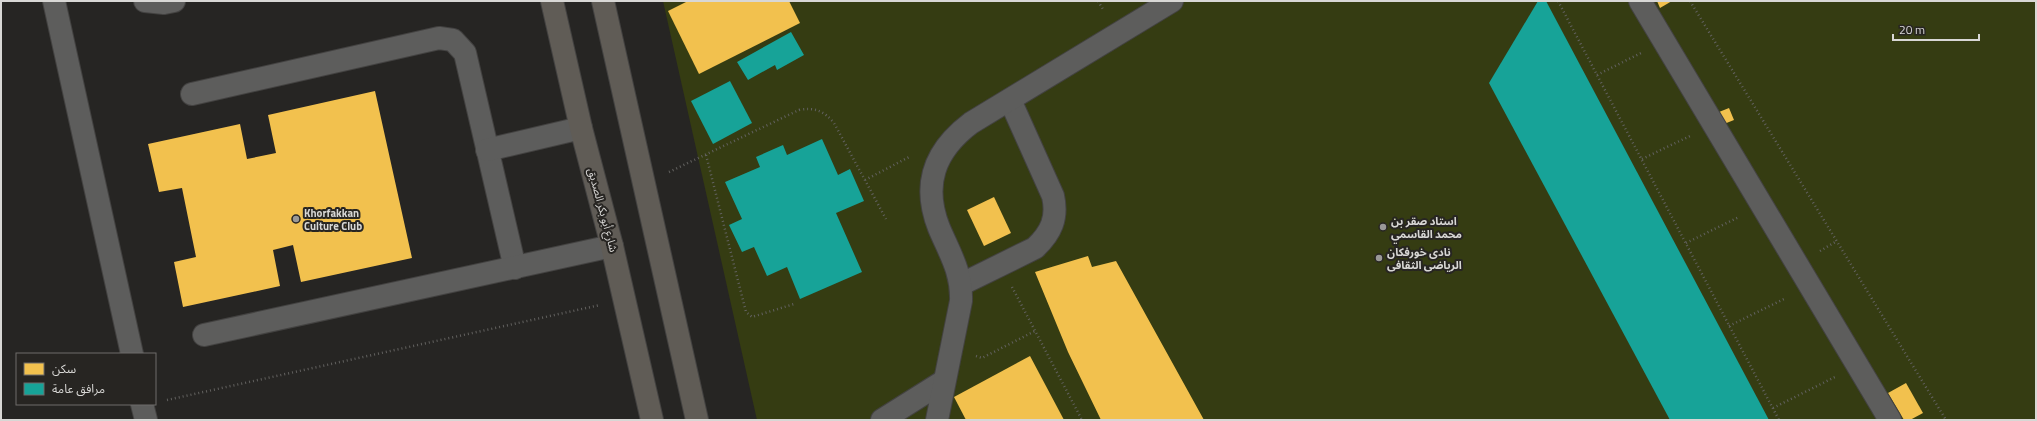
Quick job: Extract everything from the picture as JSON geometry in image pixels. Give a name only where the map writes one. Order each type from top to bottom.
[{"type":"main road","name":"شارع أبو بكر الصديق","points":[[552,1],[581,128],[612,246],[648,416]]},
{"type":"main road","points":[[603,1],[697,420]]},
{"type":"street","points":[[54,1],[132,353]]},
{"type":"street","points":[[145,1],[164,3],[174,1]]},
{"type":"street","points":[[937,420],[961,301],[962,284],[933,211],[931,193],[933,175],[939,157],[958,133],[1172,1]]},
{"type":"street","points":[[1640,1],[1890,420]]},
{"type":"street","points":[[192,94],[440,38],[453,40],[466,53],[515,268]]},
{"type":"street","points":[[962,284],[1035,248],[1045,239],[1051,229],[1056,207],[1053,196],[1010,100]]},
{"type":"street","points":[[487,150],[581,128]]},
{"type":"street","points":[[204,335],[612,246]]},
{"type":"street","points":[[882,420],[944,381]]},
{"type":"street","points":[[146,420],[152,405]]},
{"type":"path","points":[[1558,1],[1779,420]]},
{"type":"path","points":[[1690,1],[1946,420]]},
{"type":"path","points":[[1597,75],[1664,42]]},
{"type":"path","points":[[644,183],[799,110],[809,108],[818,110],[827,115],[834,123],[886,219]]},
{"type":"path","points":[[1642,159],[1713,124]]},
{"type":"path","points":[[706,155],[746,312],[752,316],[794,304]]},
{"type":"path","points":[[1686,244],[1762,206]]},
{"type":"path","points":[[1001,265],[1082,420]]},
{"type":"path","points":[[1729,326],[1810,286]]},
{"type":"path","points":[[156,401],[624,299]]},
{"type":"path","points":[[951,348],[982,358],[1036,331]]},
{"type":"path","points":[[1773,408],[1858,366]]},
{"type":"green space","name":"نادى خورفكان الرياضى الثقافى","points":[[663,1],[2036,1],[2036,420],[757,420]]},
{"type":"building: سكن","points":[[688,1],[789,1],[800,23],[699,74],[668,11]]},
{"type":"building: سكن","points":[[1657,1],[1672,1],[1660,8]]},
{"type":"building: سكن","name":"Khorfakkan Culture Club","points":[[375,91],[412,258],[301,282],[293,245],[273,250],[280,286],[183,307],[174,262],[196,257],[182,188],[159,192],[148,144],[240,124],[247,159],[276,153],[268,115]]},
{"type":"building: سكن","points":[[1729,108],[1734,120],[1724,124],[1719,112]]},
{"type":"building: سكن","points":[[994,197],[1011,233],[984,246],[967,210]]},
{"type":"building: سكن","points":[[1088,256],[1092,267],[1116,261],[1204,420],[1101,420],[1068,352],[1035,272]]},
{"type":"building: سكن","points":[[1030,356],[1064,420],[966,420],[954,397]]},
{"type":"building: سكن","points":[[1906,383],[1923,413],[1910,420],[1904,420],[1888,393]]},
{"type":"building: مرافق عامة","points":[[1538,1],[1546,1],[1769,420],[1670,420],[1489,83]]},
{"type":"building: مرافق عامة","points":[[791,32],[804,55],[777,70],[775,65],[748,80],[737,62]]},
{"type":"building: مرافق عامة","points":[[730,81],[752,123],[713,144],[691,101]]},
{"type":"building: مرافق عامة","points":[[822,139],[838,175],[850,169],[864,201],[836,213],[862,272],[800,299],[787,267],[767,276],[754,247],[742,252],[729,225],[742,219],[725,182],[760,167],[756,157],[783,145],[787,155]]},
{"type":"place","name":"Khorfakkan Culture Club","points":[[296,219]]},
{"type":"place","name":"استاد صقر بن محمد القاسمي","points":[[1383,227]]},
{"type":"place","name":"نادى خورفكان الرياضى الثقافى","points":[[1379,258]]}]
